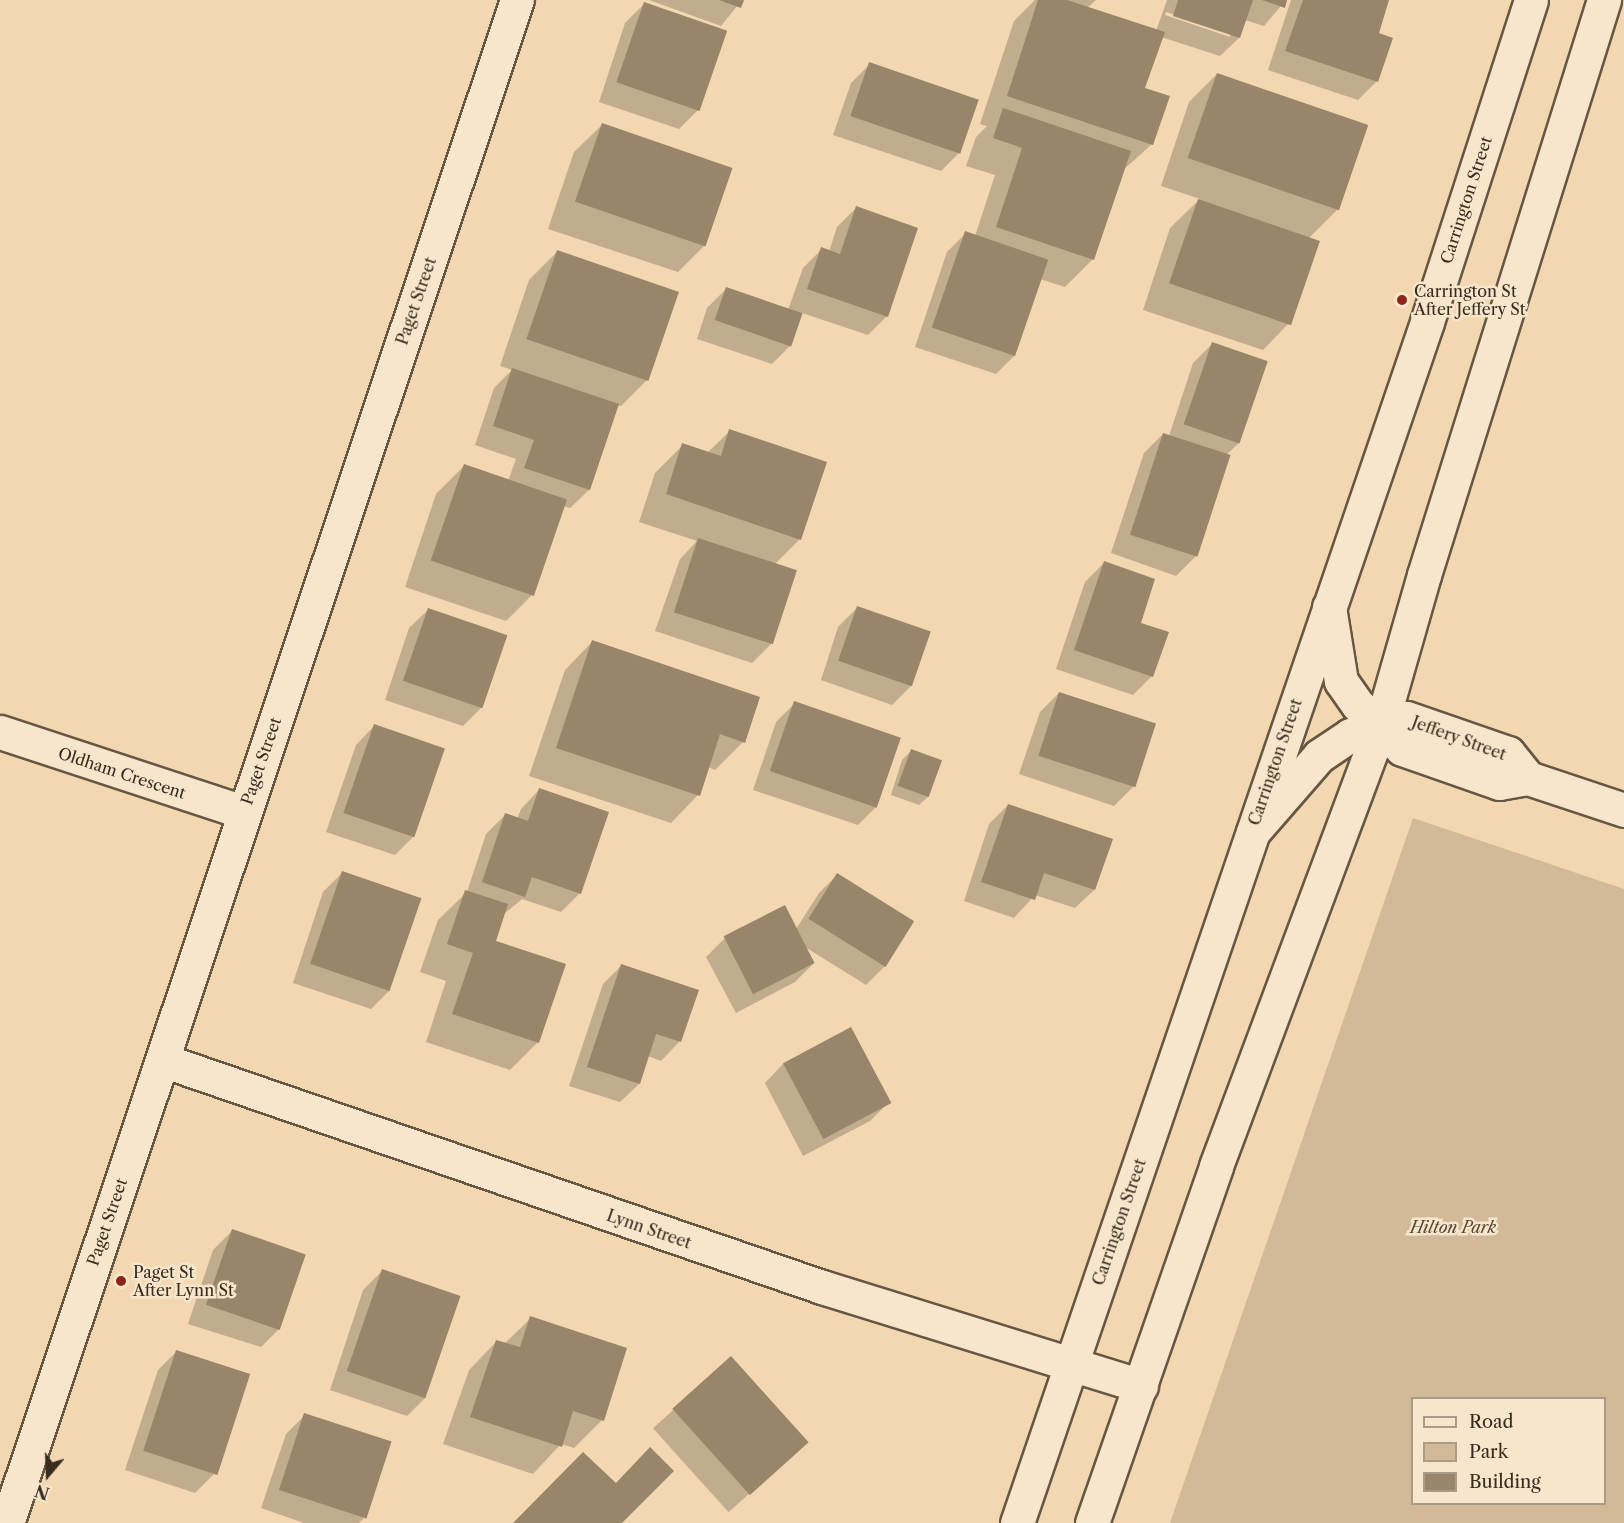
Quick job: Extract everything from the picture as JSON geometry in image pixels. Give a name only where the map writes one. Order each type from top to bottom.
[{"type":"street","name":"Paget Street","points":[[5,1521],[517,0]]},
{"type":"street","name":"Carrington Street","points":[[1017,1523],[1329,607],[1531,0]]},
{"type":"street","points":[[1092,1523],[1216,1166],[1381,725],[1427,564],[1604,0]]},
{"type":"street","name":"Jeffery Street","points":[[1329,607],[1341,681],[1358,705],[1402,748],[1498,783],[1528,778],[1624,810]]},
{"type":"street","points":[[1250,835],[1319,756],[1350,735],[1381,725]]},
{"type":"street","name":"Oldham Crescent","points":[[0,732],[244,812]]},
{"type":"street","name":"Lynn Street","points":[[162,1060],[822,1287],[1141,1386]]},
{"type":"green space","name":"Hilton Park","points":[[1413,818],[1624,889],[1624,1523],[1170,1523]]},
{"type":"building","points":[[719,0],[744,0],[741,8]]},
{"type":"building","points":[[1038,0],[1067,0],[1165,32],[1145,88],[1170,96],[1153,145],[1007,96]]},
{"type":"building","points":[[1178,0],[1253,0],[1240,38],[1173,16]]},
{"type":"building","points":[[1262,0],[1287,0],[1285,8]]},
{"type":"building","points":[[1303,0],[1389,0],[1379,33],[1393,38],[1378,82],[1285,51]]},
{"type":"building","points":[[644,2],[727,31],[700,111],[616,82]]},
{"type":"building","points":[[869,62],[979,100],[960,154],[850,116]]},
{"type":"building","points":[[1217,73],[1368,125],[1339,210],[1188,158]]},
{"type":"building","points":[[1003,108],[1131,151],[1094,260],[996,227],[1022,148],[993,138]]},
{"type":"building","points":[[602,123],[732,168],[705,246],[575,201]]},
{"type":"building","points":[[1198,199],[1320,241],[1291,325],[1169,283]]},
{"type":"building","points":[[856,206],[918,228],[888,317],[807,289],[821,247],[840,254]]},
{"type":"building","points":[[965,231],[1048,260],[1015,356],[932,327]]},
{"type":"building","points":[[557,250],[679,292],[648,381],[526,339]]},
{"type":"building","points":[[726,287],[803,313],[791,346],[715,320]]},
{"type":"building","points":[[1212,342],[1268,361],[1239,443],[1184,424]]},
{"type":"building","points":[[512,368],[619,404],[590,490],[524,468],[534,440],[493,426]]},
{"type":"building","points":[[729,429],[827,462],[801,540],[666,494],[682,443],[721,456]]},
{"type":"building","points":[[1163,433],[1231,455],[1197,557],[1130,535]]},
{"type":"building","points":[[464,464],[567,499],[534,596],[431,560]]},
{"type":"building","points":[[698,538],[797,570],[773,644],[674,612]]},
{"type":"building","points":[[1104,561],[1155,579],[1141,623],[1169,632],[1153,677],[1074,650]]},
{"type":"building","points":[[857,606],[931,631],[912,686],[838,661]]},
{"type":"building","points":[[428,608],[507,635],[482,708],[403,681]]},
{"type":"building","points":[[592,640],[760,697],[745,743],[720,734],[700,796],[556,748]]},
{"type":"building","points":[[1059,692],[1156,724],[1135,787],[1038,756]]},
{"type":"building","points":[[794,701],[901,738],[877,808],[770,771]]},
{"type":"building","points":[[374,724],[445,748],[414,837],[343,813]]},
{"type":"building","points":[[911,749],[942,760],[929,797],[898,786]]},
{"type":"building","points":[[539,788],[609,812],[581,894],[532,877],[525,897],[482,882],[505,813],[528,821]]},
{"type":"building","points":[[1008,804],[1113,839],[1095,890],[1044,873],[1035,900],[981,882]]},
{"type":"building","points":[[342,871],[421,898],[390,991],[310,964]]},
{"type":"building","points":[[837,873],[914,921],[886,967],[808,919]]},
{"type":"building","points":[[465,890],[508,904],[496,941],[566,964],[539,1043],[452,1014],[473,953],[447,944]]},
{"type":"building","points":[[785,905],[815,963],[753,994],[724,936]]},
{"type":"building","points":[[621,964],[699,990],[681,1042],[656,1034],[640,1084],[587,1067]]},
{"type":"building","points":[[851,1027],[891,1103],[823,1139],[783,1063]]},
{"type":"building","points":[[232,1229],[306,1254],[280,1330],[206,1305]]},
{"type":"building","points":[[382,1269],[460,1296],[425,1398],[347,1371]]},
{"type":"building","points":[[530,1316],[627,1348],[604,1421],[573,1411],[562,1447],[470,1417],[496,1340],[520,1347]]},
{"type":"building","points":[[176,1350],[250,1374],[217,1475],[143,1451]]},
{"type":"building","points":[[731,1356],[809,1442],[750,1495],[672,1409]]},
{"type":"building","points":[[304,1413],[391,1441],[366,1518],[279,1490]]},
{"type":"building","points":[[650,1447],[674,1471],[622,1523],[513,1523],[583,1452],[616,1483]]},
{"type":"place","name":"Carrington St After Jeffery St","points":[[1402,300]]},
{"type":"place","name":"Paget St After Lynn St","points":[[121,1281]]}]
